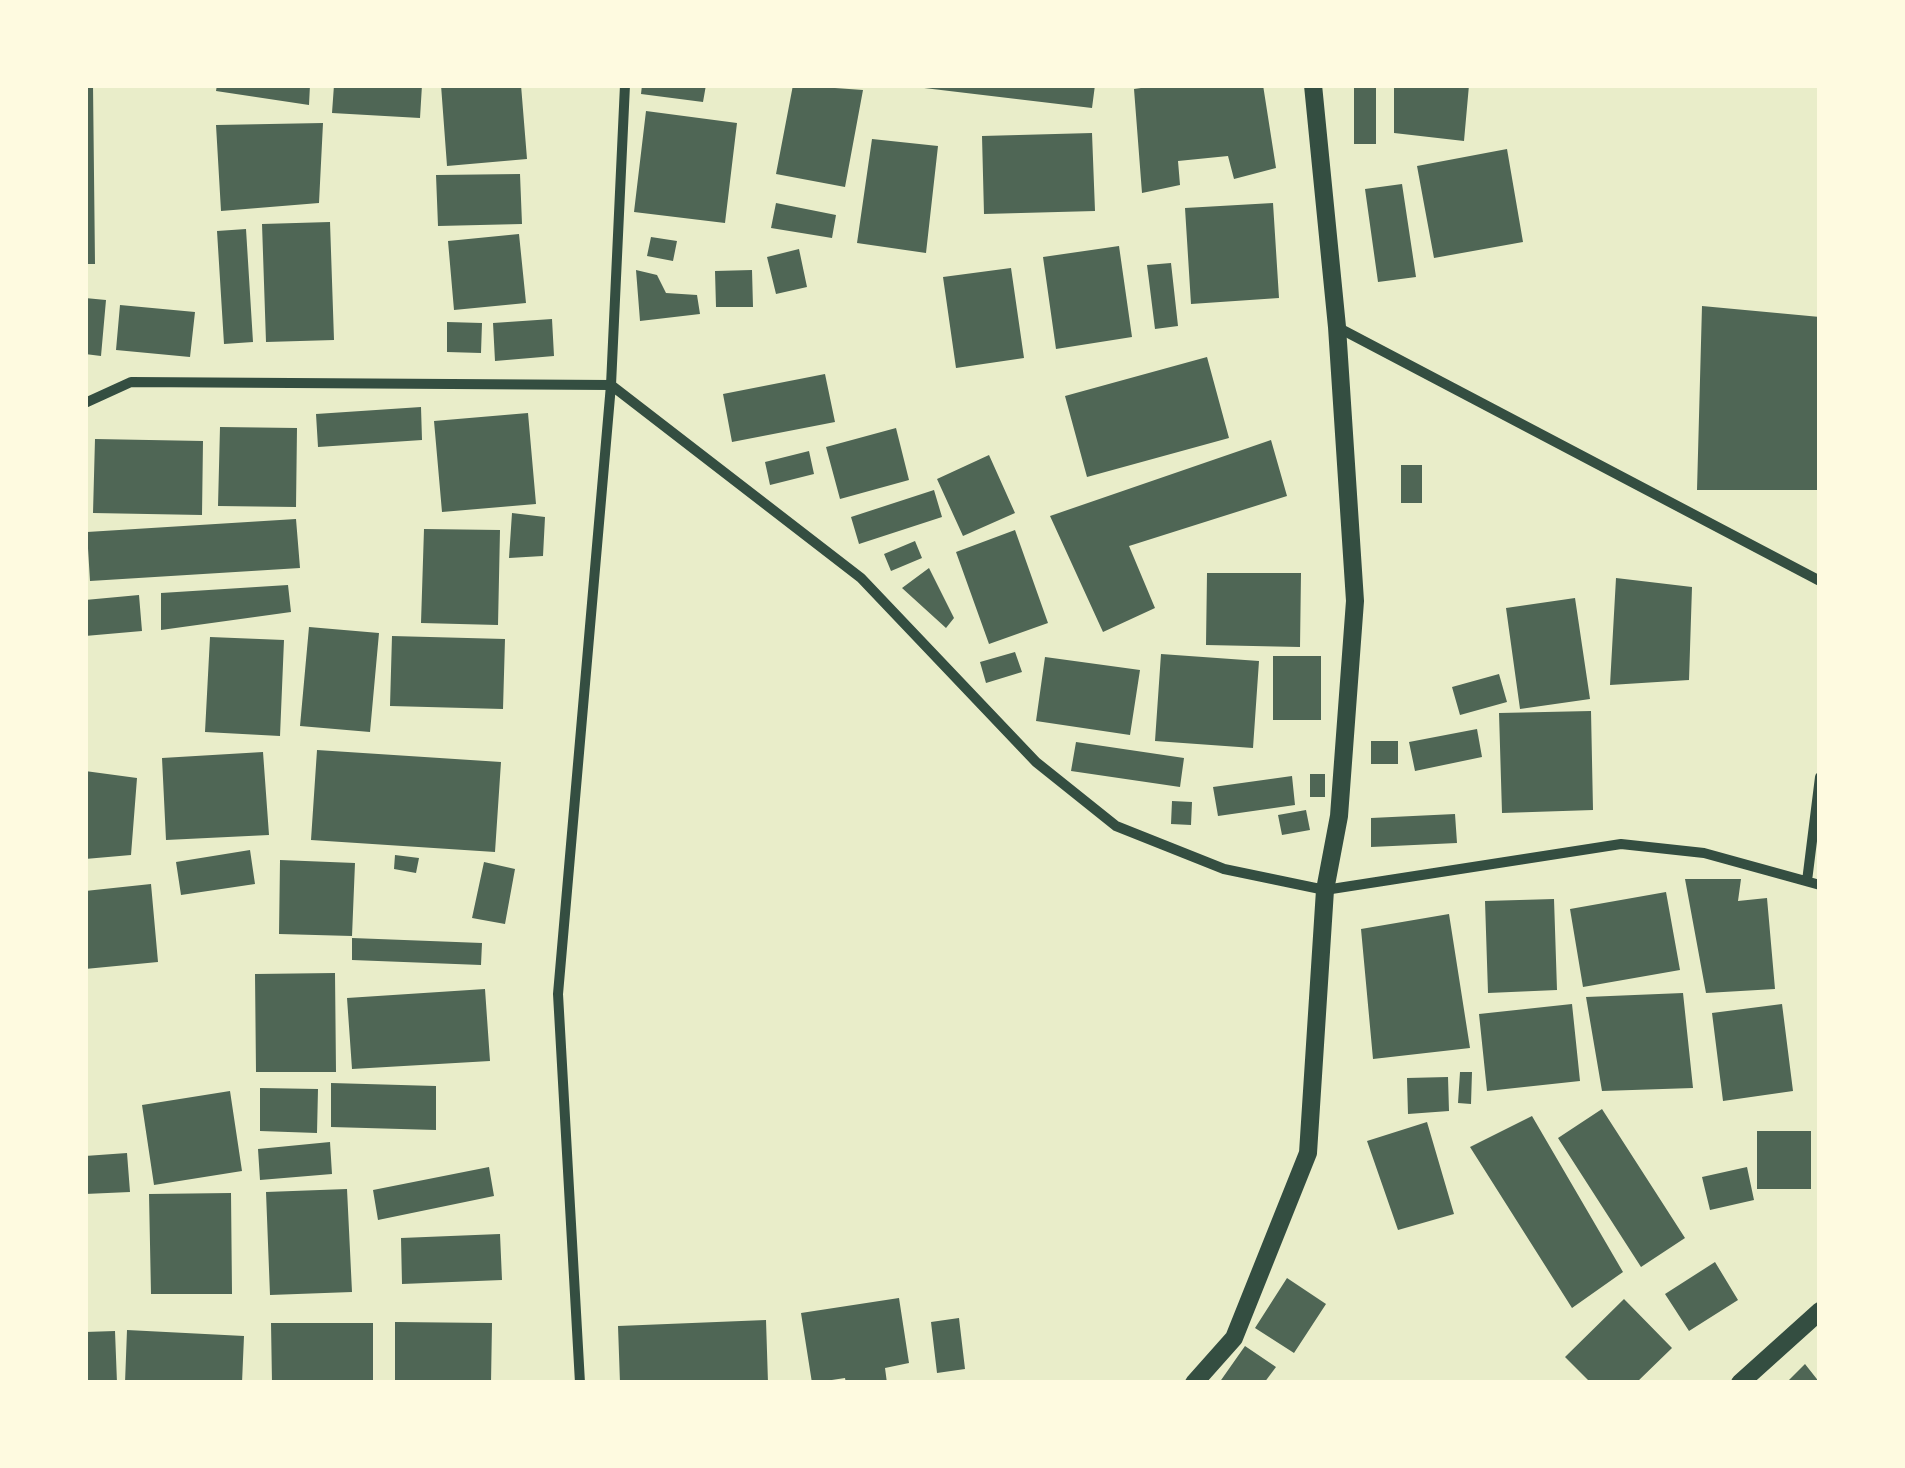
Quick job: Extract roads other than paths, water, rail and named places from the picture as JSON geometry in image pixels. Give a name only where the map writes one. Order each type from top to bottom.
[{"type":"street","points":[[580,1383],[558,994],[611,385],[625,85]]},
{"type":"street","points":[[1194,1383],[1234,1338],[1308,1153],[1325,890],[1340,816],[1356,601],[1337,326],[1313,85]]},
{"type":"street","points":[[1337,326],[1820,581]]},
{"type":"street","points":[[85,402],[131,382],[611,385],[861,578],[1036,762],[1116,826],[1224,870],[1325,890],[1621,844],[1704,853],[1820,885]]},
{"type":"street","points":[[1807,881],[1820,777]]},
{"type":"street","points":[[1740,1383],[1820,1311]]}]
